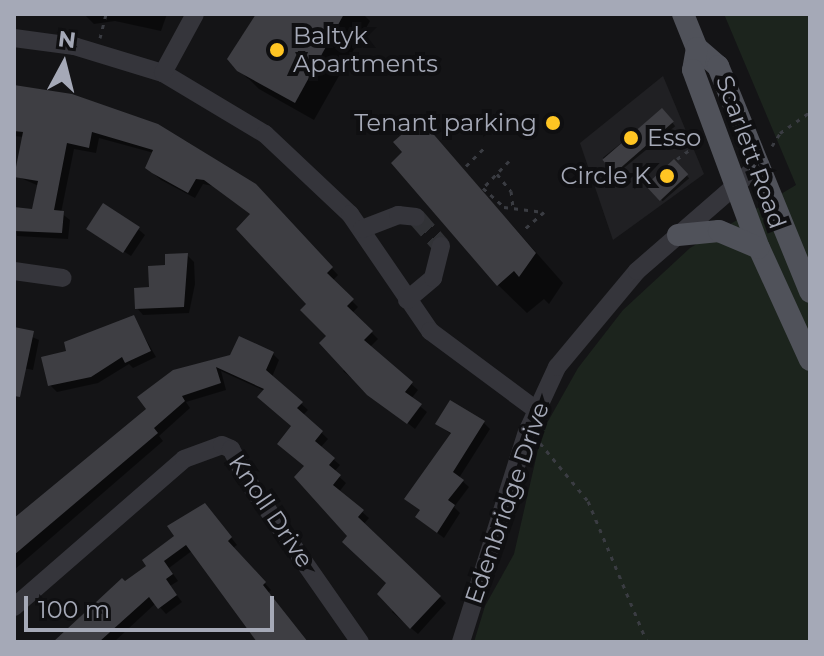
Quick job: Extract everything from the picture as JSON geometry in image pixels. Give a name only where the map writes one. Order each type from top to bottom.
[{"type":"main road","name":"Scarlett Road","points":[[683,14],[697,48],[718,66],[810,292]]},
{"type":"main road","name":"Scarlett Road","points":[[697,48],[693,70],[759,248],[810,360]]},
{"type":"main road","points":[[678,235],[719,231],[759,248]]},
{"type":"street","points":[[163,73],[195,14]]},
{"type":"street","points":[[14,38],[98,52],[163,73],[265,134],[317,178],[362,229],[430,331],[535,409]]},
{"type":"street","name":"Edenbridge Drive","points":[[461,642],[535,409],[588,324],[678,235],[760,164]]},
{"type":"street","points":[[362,229],[398,215],[416,217]]},
{"type":"street","points":[[407,300],[431,281],[441,246]]},
{"type":"street","points":[[14,271],[63,278]]},
{"type":"street","name":"Knoll Drive","points":[[14,607],[184,459],[222,445],[231,449],[249,483],[360,642]]},
{"type":"path","points":[[98,52],[106,14]]},
{"type":"path","points":[[774,143],[810,112]]},
{"type":"path","points":[[677,159],[696,145]]},
{"type":"path","points":[[466,166],[486,146]]},
{"type":"path","points":[[509,161],[483,188],[504,207],[544,212],[522,231]]},
{"type":"path","points":[[497,174],[511,191],[513,208]]},
{"type":"path","points":[[527,432],[551,452],[588,501],[647,642]]},
{"type":"shaded area","points":[[724,14],[810,14],[810,642],[474,642],[485,606],[514,554],[542,432],[578,368],[623,310],[690,248],[796,185]]},
{"type":"shaded area","points":[[663,76],[704,174],[613,240],[580,143]]},
{"type":"building","name":"Baltyk Apartments","points":[[256,14],[344,14],[295,103],[237,71],[227,59]]},
{"type":"building","points":[[14,85],[72,94],[158,124],[256,184],[333,267],[327,273],[354,299],[347,306],[373,331],[364,340],[413,382],[405,392],[422,404],[407,424],[367,395],[319,343],[326,336],[300,310],[306,304],[236,229],[250,214],[204,180],[196,179],[188,193],[152,173],[145,168],[153,150],[92,132],[89,148],[67,143],[54,210],[64,211],[62,233],[14,231],[14,207],[32,209],[38,181],[14,177],[23,132],[14,131]]},
{"type":"building","points":[[662,108],[674,122],[614,173],[602,160]]},
{"type":"building","points":[[415,123],[424,133],[429,129],[536,253],[519,277],[514,271],[497,286],[391,163],[402,152],[393,142]]},
{"type":"building","points":[[674,159],[688,174],[660,201],[645,186]]},
{"type":"building","points":[[103,203],[140,227],[123,253],[86,229]]},
{"type":"building","points":[[188,253],[184,307],[135,309],[134,288],[149,287],[148,266],[165,265],[165,254]]},
{"type":"building","points":[[134,315],[151,351],[125,363],[122,357],[91,377],[48,386],[41,357],[66,351],[64,342]]},
{"type":"building","points":[[14,327],[34,331],[20,397],[14,396]]},
{"type":"building","points":[[239,336],[274,352],[266,370],[303,402],[297,408],[323,431],[315,441],[335,458],[329,465],[341,475],[333,485],[364,510],[358,517],[441,596],[410,629],[377,594],[386,583],[342,542],[347,536],[294,477],[304,466],[277,444],[291,426],[257,397],[264,389],[216,367],[221,383],[182,396],[185,401],[154,428],[158,433],[14,555],[14,518],[146,409],[137,397],[173,370],[230,355]]},
{"type":"building","points":[[450,400],[485,421],[453,472],[464,480],[448,500],[455,505],[437,533],[415,517],[420,510],[404,499],[451,433],[435,424]]},
{"type":"building","points":[[205,503],[232,537],[228,541],[266,582],[263,585],[308,642],[257,642],[186,545],[164,561],[173,574],[166,579],[177,595],[158,609],[149,597],[99,642],[53,642],[122,578],[125,581],[146,566],[142,560],[174,536],[167,526]]},
{"type":"tunnel","points":[[416,217],[441,246]]},
{"type":"place","name":"Baltyk Apartments","points":[[277,50]]},
{"type":"place","name":"Tenant parking","points":[[553,123]]},
{"type":"place","name":"Esso","points":[[631,138]]},
{"type":"place","name":"Circle K","points":[[667,176]]}]
